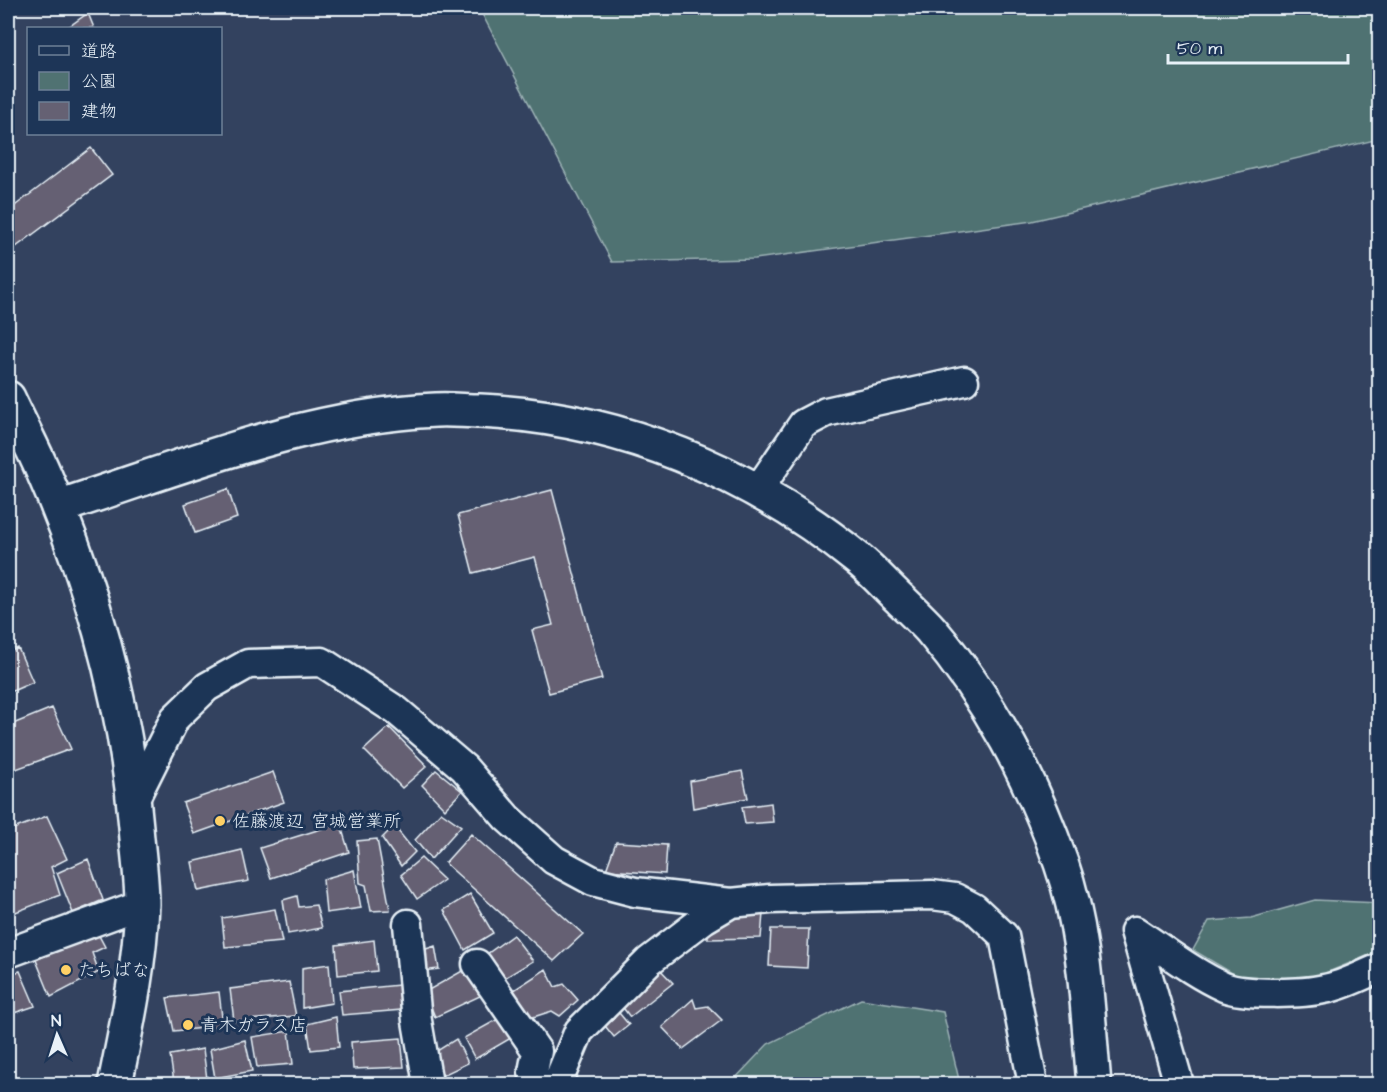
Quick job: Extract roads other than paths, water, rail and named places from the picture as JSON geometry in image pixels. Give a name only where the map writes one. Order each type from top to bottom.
[{"type":"street","points":[[758,490],[803,424],[826,412],[964,381]]},
{"type":"street","points":[[8,398],[58,507],[89,592],[107,655],[123,730],[134,800],[142,904],[136,970],[115,1084]]},
{"type":"street","points":[[58,507],[221,452],[280,435],[349,419],[438,410],[521,413],[602,428],[680,453],[758,490],[862,561],[930,629],[983,698],[1031,788],[1061,863],[1074,908],[1083,954],[1094,1084]]},
{"type":"street","points":[[134,800],[175,718],[207,687],[248,664],[322,662],[406,718],[464,768],[507,818],[554,860],[593,881],[635,892],[731,903],[770,899],[932,895],[955,898],[974,908],[1004,936],[1033,1084]]},
{"type":"street","points":[[541,1079],[579,1031],[649,961],[704,919],[731,903]]},
{"type":"street","points":[[8,952],[142,904]]},
{"type":"street","points":[[408,924],[417,1021],[428,1084]]},
{"type":"street","points":[[1179,1084],[1135,931],[1217,983],[1226,988],[1241,991],[1283,992],[1325,989],[1380,968]]},
{"type":"street","points":[[477,964],[537,1051],[541,1079]]},
{"type":"place","name":"佐藤渡辺 宮城営業所","points":[[220,821]]},
{"type":"place","name":"たちばな","points":[[66,970]]},
{"type":"place","name":"青木ガラス店","points":[[188,1025]]}]
